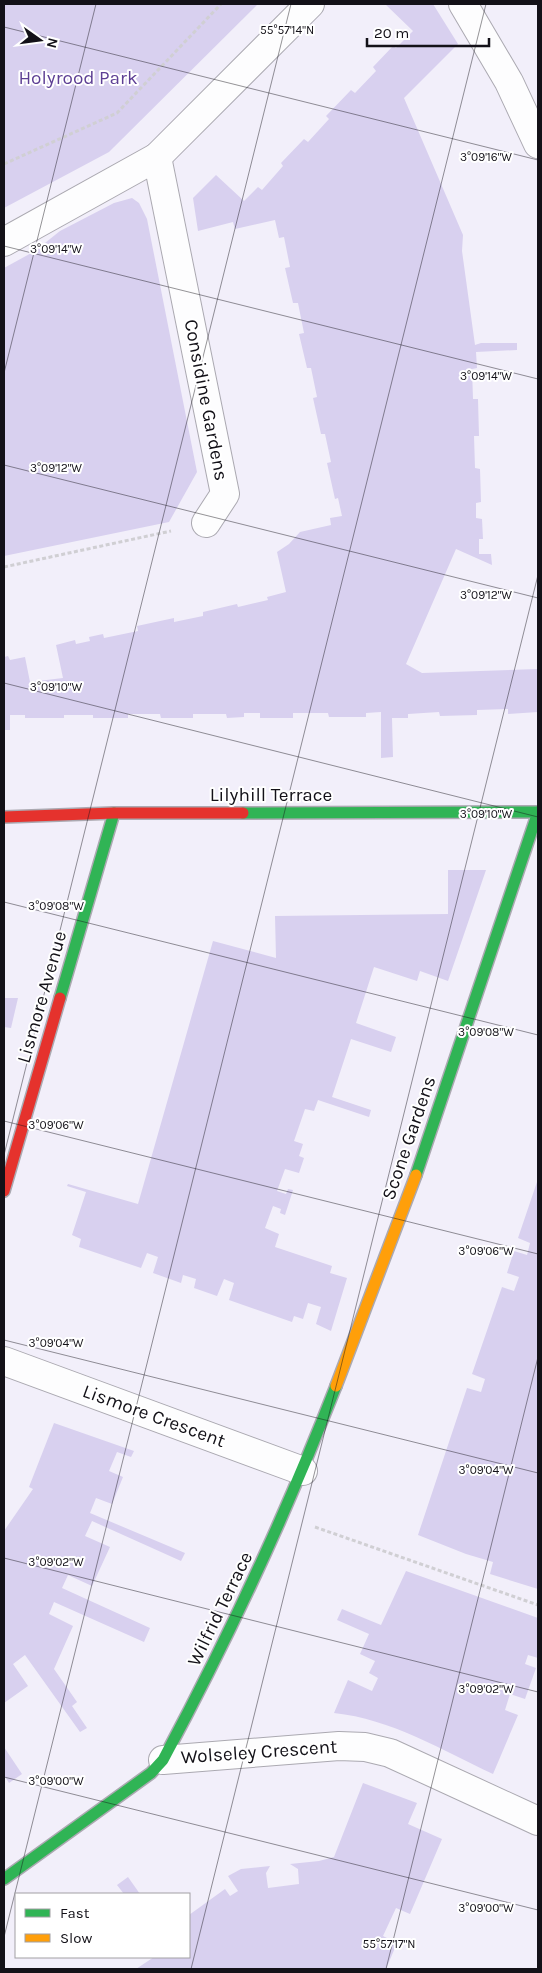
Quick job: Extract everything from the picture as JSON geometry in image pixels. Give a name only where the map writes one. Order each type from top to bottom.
[{"type":"street","points":[[4,242],[157,157],[310,4]]},
{"type":"street","points":[[463,4],[509,82],[538,144]]},
{"type":"street","name":"Considine Gardens","points":[[157,157],[226,494],[206,523]]},
{"type":"street","name":"Lilyhill Terrace","points":[[4,817],[114,813],[538,812]]},
{"type":"street","name":"Scone Gardens","points":[[303,1472],[374,1291],[411,1190],[538,812]]},
{"type":"street","name":"Lismore Avenue","points":[[4,1191],[114,813]]},
{"type":"street","name":"Lismore Crescent","points":[[4,1361],[303,1472]]},
{"type":"street","name":"Wilfrid Terrace","points":[[163,1760],[240,1609],[284,1517],[303,1472]]},
{"type":"street","name":"Wolseley Crescent","points":[[4,1880],[138,1784],[163,1760],[353,1745],[390,1753],[538,1822]]},
{"type":"path","points":[[4,164],[117,113],[221,4]]},
{"type":"path","points":[[4,567],[206,523]]},
{"type":"path","points":[[284,1517],[538,1606]]},
{"type":"green space","name":"Holyrood Park","points":[[4,4],[258,4],[109,152],[4,208]]},
{"type":"green space","points":[[385,4],[433,4],[458,44],[404,98],[463,235],[462,251],[475,345],[481,343],[517,343],[517,350],[476,352],[477,368],[472,369],[473,399],[478,399],[479,436],[474,436],[475,468],[480,469],[481,502],[476,503],[476,518],[482,519],[483,539],[479,539],[479,554],[491,554],[492,565],[456,549],[406,664],[422,673],[538,669],[538,712],[508,714],[508,709],[477,710],[477,715],[440,716],[439,712],[408,714],[408,718],[392,718],[393,757],[381,758],[381,712],[366,713],[366,717],[329,717],[328,713],[293,713],[293,718],[260,718],[260,713],[244,713],[244,717],[227,718],[226,714],[193,714],[193,718],[161,718],[160,714],[128,714],[128,718],[93,718],[93,715],[64,715],[64,718],[25,718],[25,715],[10,715],[10,730],[4,730],[4,657],[8,656],[10,660],[25,657],[30,682],[63,678],[56,645],[75,640],[76,644],[90,641],[89,637],[103,634],[104,638],[138,631],[137,626],[174,618],[174,622],[203,616],[203,612],[237,604],[238,607],[268,600],[267,597],[286,592],[277,552],[289,544],[300,532],[331,525],[330,518],[342,516],[338,498],[335,499],[327,463],[331,462],[325,434],[321,434],[313,398],[317,397],[311,368],[307,368],[299,334],[304,333],[298,303],[293,303],[285,268],[290,267],[284,237],[279,238],[275,220],[235,229],[233,222],[198,231],[193,198],[216,175],[244,201],[258,187],[262,190],[283,166],[281,163],[304,139],[308,142],[329,119],[326,116],[351,90],[355,93],[376,71],[373,67],[393,46],[396,48],[413,31]]},
{"type":"green space","points":[[132,198],[139,203],[147,219],[197,472],[169,522],[4,556],[4,268],[35,251],[60,231],[114,203]]},
{"type":"green space","points":[[448,870],[486,870],[448,981],[420,971],[417,981],[374,967],[356,1023],[396,1037],[391,1052],[351,1039],[332,1097],[371,1110],[369,1117],[318,1100],[314,1111],[305,1109],[294,1141],[303,1144],[299,1156],[304,1158],[299,1173],[285,1169],[277,1191],[286,1194],[288,1189],[293,1190],[285,1215],[280,1213],[281,1209],[273,1206],[265,1228],[279,1234],[275,1247],[332,1266],[330,1273],[347,1278],[331,1331],[316,1324],[321,1307],[308,1303],[303,1319],[294,1316],[292,1322],[229,1300],[234,1283],[224,1279],[217,1296],[194,1288],[196,1279],[183,1275],[181,1283],[153,1273],[158,1257],[147,1253],[141,1268],[79,1247],[81,1239],[72,1235],[86,1192],[67,1186],[68,1184],[138,1204],[213,941],[276,958],[275,916],[448,914]]},
{"type":"green space","points":[[4,998],[18,998],[11,1028],[4,1027]]},
{"type":"green space","points":[[538,1179],[538,1589],[490,1574],[493,1562],[466,1554],[418,1535],[467,1388],[481,1392],[485,1379],[472,1374],[502,1287],[514,1291],[519,1277],[507,1273],[514,1251],[527,1255],[530,1243],[518,1238]]},
{"type":"green space","points":[[54,1423],[134,1451],[131,1457],[117,1452],[109,1471],[123,1477],[112,1504],[96,1498],[90,1513],[185,1553],[181,1561],[92,1521],[85,1536],[110,1547],[92,1586],[68,1575],[62,1588],[150,1628],[144,1642],[54,1602],[49,1614],[73,1626],[54,1669],[77,1702],[72,1706],[87,1728],[80,1732],[25,1655],[13,1664],[28,1686],[4,1703],[4,1531],[33,1489],[29,1487]]},
{"type":"green space","points":[[406,1571],[538,1618],[538,1658],[528,1655],[525,1664],[536,1668],[525,1699],[510,1694],[505,1710],[518,1715],[493,1774],[396,1729],[355,1716],[334,1713],[348,1680],[372,1691],[378,1678],[369,1673],[375,1661],[360,1654],[369,1634],[337,1620],[342,1609],[381,1625]]},
{"type":"green space","points":[[4,1747],[22,1774],[9,1783],[4,1775]]},
{"type":"green space","points":[[363,1783],[417,1803],[408,1824],[442,1839],[410,1914],[396,1908],[383,1936],[397,1943],[386,1969],[136,1969],[152,1958],[190,1958],[190,1914],[225,1889],[230,1896],[238,1891],[228,1876],[241,1869],[270,1866],[266,1873],[268,1888],[299,1884],[298,1869],[290,1864],[319,1861],[334,1857]]},
{"type":"green space","points":[[128,1877],[139,1893],[123,1893],[117,1885]]},
{"type":"traffic: fast","points":[[243,813],[538,812]]},
{"type":"traffic: fast","points":[[416,1175],[538,812]]},
{"type":"traffic: fast","points":[[60,998],[114,813]]},
{"type":"traffic: fast","points":[[4,1879],[151,1773],[163,1760],[255,1576],[336,1386]]},
{"type":"traffic: slow","points":[[336,1386],[416,1175]]},
{"type":"traffic: jam","points":[[4,817],[114,813],[243,813]]},
{"type":"traffic: jam","points":[[4,1191],[60,998]]}]
